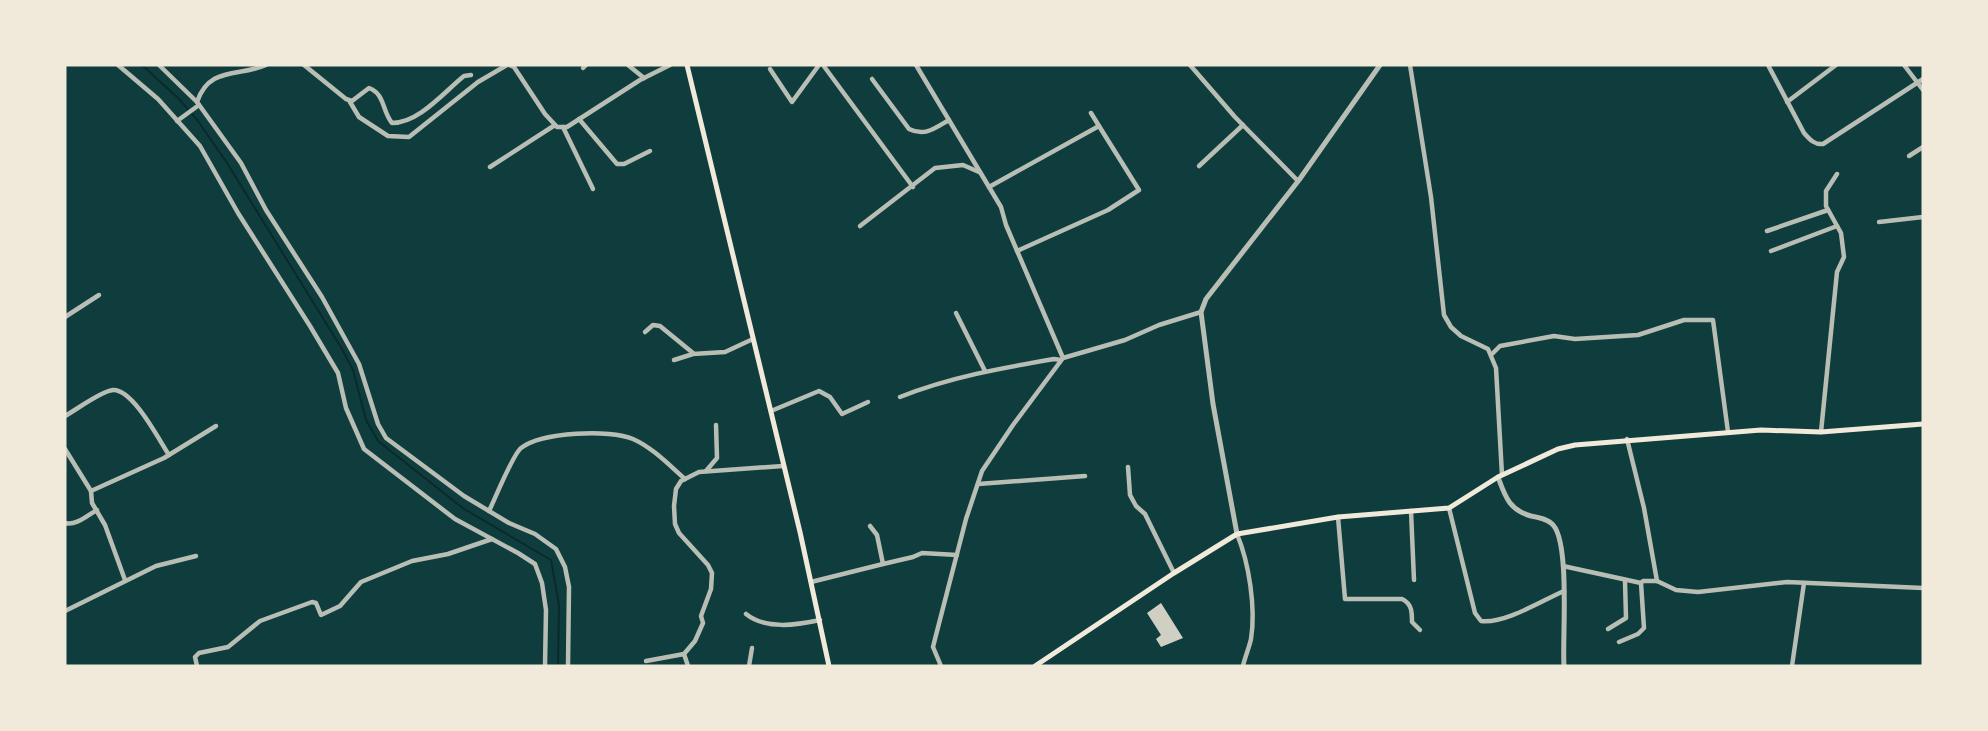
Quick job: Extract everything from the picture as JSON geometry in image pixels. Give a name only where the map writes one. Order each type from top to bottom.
[{"type":"main road","points":[[687,65],[830,666]]},
{"type":"main road","points":[[1035,666],[1237,534],[1338,517],[1449,508],[1500,476],[1558,449],[1627,439],[1728,432],[1821,432],[1923,424]]},
{"type":"street","points":[[118,65],[158,99],[200,146],[338,373],[346,408],[365,449],[455,519],[535,564],[542,583],[546,610],[545,666]]},
{"type":"street","points":[[159,65],[197,105],[241,163],[266,210],[328,308],[359,364],[378,424],[386,438],[464,496],[509,523],[535,534],[556,549],[565,567],[569,587],[568,666]]},
{"type":"street","points":[[177,121],[197,105],[200,91],[222,74],[266,65]]},
{"type":"street","points":[[304,65],[349,100],[359,117],[387,136],[409,137],[478,82],[508,65],[514,68],[545,114],[555,125],[563,127],[670,65]]},
{"type":"street","points":[[628,65],[644,78]]},
{"type":"street","points":[[770,69],[792,102],[821,65],[913,187]]},
{"type":"street","points":[[916,65],[1001,207],[1062,359]]},
{"type":"street","points":[[1190,65],[1242,125],[1298,181]]},
{"type":"street","points":[[1243,666],[1251,637],[1248,573],[1237,534],[1213,404],[1201,312],[1206,299],[1298,181],[1380,65]]},
{"type":"street","points":[[1410,65],[1444,315],[1451,327],[1461,336],[1488,349],[1492,354],[1496,369],[1500,476],[1510,505],[1526,515],[1551,523],[1558,530],[1563,566],[1564,666]]},
{"type":"street","points":[[1768,65],[1809,139],[1823,144],[1921,81]]},
{"type":"street","points":[[1787,102],[1836,65]]},
{"type":"street","points":[[1904,65],[1921,81],[1923,90]]},
{"type":"street","points":[[349,100],[352,101],[369,88],[381,97],[385,115],[393,123],[404,123],[464,76],[471,75]]},
{"type":"street","points":[[872,79],[909,129],[917,133],[929,132],[949,120]]},
{"type":"street","points":[[1017,251],[1108,210],[1139,190],[1091,113]]},
{"type":"street","points":[[579,119],[617,164],[624,164],[650,151]]},
{"type":"street","points":[[490,167],[555,125]]},
{"type":"street","points":[[1199,166],[1242,125]]},
{"type":"street","points":[[989,187],[1099,126]]},
{"type":"street","points":[[563,127],[593,189]]},
{"type":"street","points":[[1909,156],[1923,146]]},
{"type":"street","points":[[860,226],[935,168],[962,165],[980,173]]},
{"type":"street","points":[[1821,432],[1837,272],[1844,257],[1841,233],[1828,210],[1826,191],[1837,174]]},
{"type":"street","points":[[1767,232],[1828,210]]},
{"type":"street","points":[[1879,222],[1923,217]]},
{"type":"street","points":[[1771,250],[1837,226]]},
{"type":"street","points":[[65,317],[99,295]]},
{"type":"street","points":[[900,397],[985,371],[1062,359],[1125,340],[1159,325],[1201,312]]},
{"type":"street","points":[[956,313],[985,371]]},
{"type":"street","points":[[1492,354],[1500,346],[1554,336],[1574,339],[1638,335],[1684,320],[1713,320],[1728,432]]},
{"type":"street","points":[[645,332],[653,325],[660,326],[693,354]]},
{"type":"street","points":[[674,360],[693,354],[725,352],[754,339]]},
{"type":"street","points":[[941,666],[933,647],[978,484],[989,459],[1062,359]]},
{"type":"street","points":[[65,416],[109,391],[117,390],[134,402],[169,455]]},
{"type":"street","points":[[771,411],[819,391],[830,397],[842,414],[868,402]]},
{"type":"street","points":[[705,472],[717,458],[716,425]]},
{"type":"street","points":[[91,491],[169,455],[216,426]]},
{"type":"street","points":[[489,511],[519,450],[546,437],[570,433],[631,438],[649,449],[685,479]]},
{"type":"street","points":[[1627,439],[1644,508],[1657,581]]},
{"type":"street","points":[[65,449],[91,491],[92,503],[105,525],[124,580]]},
{"type":"street","points":[[646,660],[684,654],[703,623],[702,610],[711,589],[712,573],[708,565],[679,533],[675,524],[676,489],[685,479],[705,472],[783,466]]},
{"type":"street","points":[[1128,467],[1130,495],[1145,514],[1174,573]]},
{"type":"street","points":[[978,484],[1085,476]]},
{"type":"street","points":[[1449,508],[1475,613],[1481,621],[1490,622],[1510,616],[1564,591]]},
{"type":"street","points":[[65,523],[76,522],[97,510]]},
{"type":"street","points":[[1411,511],[1414,580]]},
{"type":"street","points":[[1338,517],[1345,599],[1402,599],[1408,602],[1412,611],[1412,622],[1420,631]]},
{"type":"street","points":[[870,526],[877,535],[883,564]]},
{"type":"street","points":[[197,666],[195,657],[199,653],[228,647],[260,621],[312,602],[316,603],[321,615],[340,606],[361,582],[412,561],[448,554],[492,539]]},
{"type":"street","points":[[811,582],[922,553],[957,555]]},
{"type":"street","points":[[65,611],[156,566],[196,556]]},
{"type":"street","points":[[1563,566],[1625,581],[1657,581],[1676,590],[1698,592],[1761,584],[1804,583],[1923,588]]},
{"type":"street","points":[[1608,629],[1626,618],[1625,581]]},
{"type":"street","points":[[1619,642],[1638,634],[1644,628],[1641,583]]},
{"type":"street","points":[[1792,666],[1804,583]]},
{"type":"street","points":[[746,614],[775,625],[820,620]]},
{"type":"street","points":[[749,666],[752,648]]},
{"type":"street","points":[[684,654],[688,666]]},
{"type":"building","points":[[1161,603],[1183,638],[1161,647],[1156,639],[1161,635],[1147,613]]},
{"type":"waterway","points":[[142,65],[179,99],[227,163],[342,349],[353,370],[366,420],[378,441],[464,509],[551,560],[559,605],[558,666]]}]
